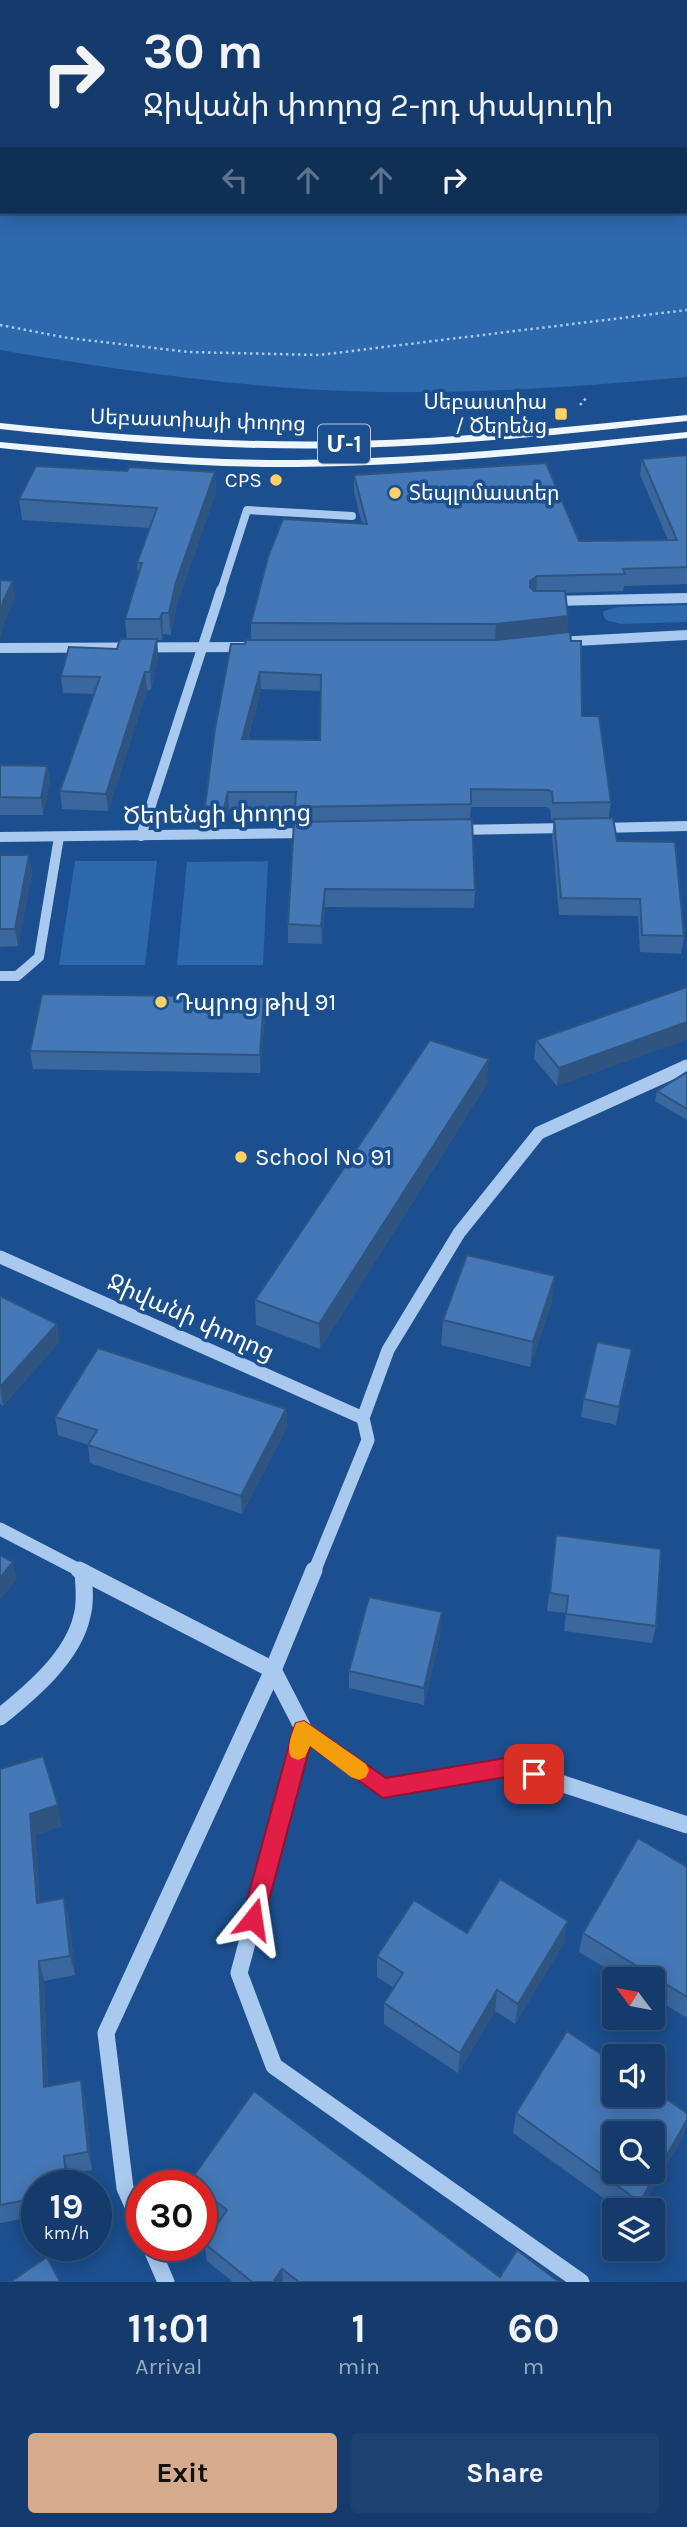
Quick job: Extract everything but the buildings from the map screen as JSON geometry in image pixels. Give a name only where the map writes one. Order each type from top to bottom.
[{"type":"main road","name":"Սեբաստիայի փողոց","points":[[0,426],[162,441],[307,445],[412,441],[687,418]]},
{"type":"main road","name":"Սեբաստիայի փողոց","points":[[0,445],[123,457],[280,462],[375,461],[516,452],[687,435]]},
{"type":"street","points":[[141,836],[247,510],[352,516]]},
{"type":"street","points":[[536,601],[687,598]]},
{"type":"street","points":[[546,643],[687,635]]},
{"type":"street","points":[[0,648],[259,647]]},
{"type":"street","points":[[591,828],[687,826]]},
{"type":"street","points":[[441,831],[578,828]]},
{"type":"street","name":"Ծերենցի փողոց","points":[[0,837],[318,833]]},
{"type":"street","points":[[0,976],[17,976],[39,957],[59,837]]},
{"type":"street","points":[[126,2190],[106,2033],[273,1670],[368,1440],[363,1418],[388,1350],[459,1233],[539,1133],[687,1066]]},
{"type":"street","name":"Ջիվանի փողոց","points":[[0,1257],[363,1418]]},
{"type":"street","points":[[0,1529],[273,1670],[304,1730],[383,1788],[512,1767],[687,1825]]},
{"type":"street","points":[[0,1717],[15,1706],[42,1678],[64,1651],[80,1624],[85,1603],[83,1572]]},
{"type":"street","points":[[304,1730],[239,1973],[274,2066],[581,2282]]},
{"type":"street","points":[[157,2261],[166,2282]]},
{"type":"path","points":[[0,326],[68,338],[189,352],[319,355],[687,310]]},
{"type":"path","points":[[582,405],[588,396]]},
{"type":"shaded area","points":[[0,214],[687,214],[687,377],[495,391],[333,390],[189,378],[0,350]]},
{"type":"shaded area","points":[[687,605],[687,622],[621,624],[606,620],[603,615],[604,611],[618,607]]},
{"type":"shaded area","points":[[75,861],[157,861],[145,965],[59,965]]},
{"type":"shaded area","points":[[268,861],[263,965],[177,965],[187,862]]},
{"type":"slow traffic","points":[[298,1751],[304,1730],[359,1770]]},
{"type":"place","name":"Սեբաստիա / Ծերենց","points":[[561,414]]},
{"type":"place","name":"CPS","points":[[276,480]]},
{"type":"place","name":"Տեպլոմաստեր","points":[[395,493]]},
{"type":"place","name":"Դպրոց թիվ 91","points":[[161,1002]]},
{"type":"place","name":"School No 91","points":[[241,1157]]},
{"type":"route","points":[[253,1919],[304,1730],[383,1788],[512,1767],[534,1774]]}]
